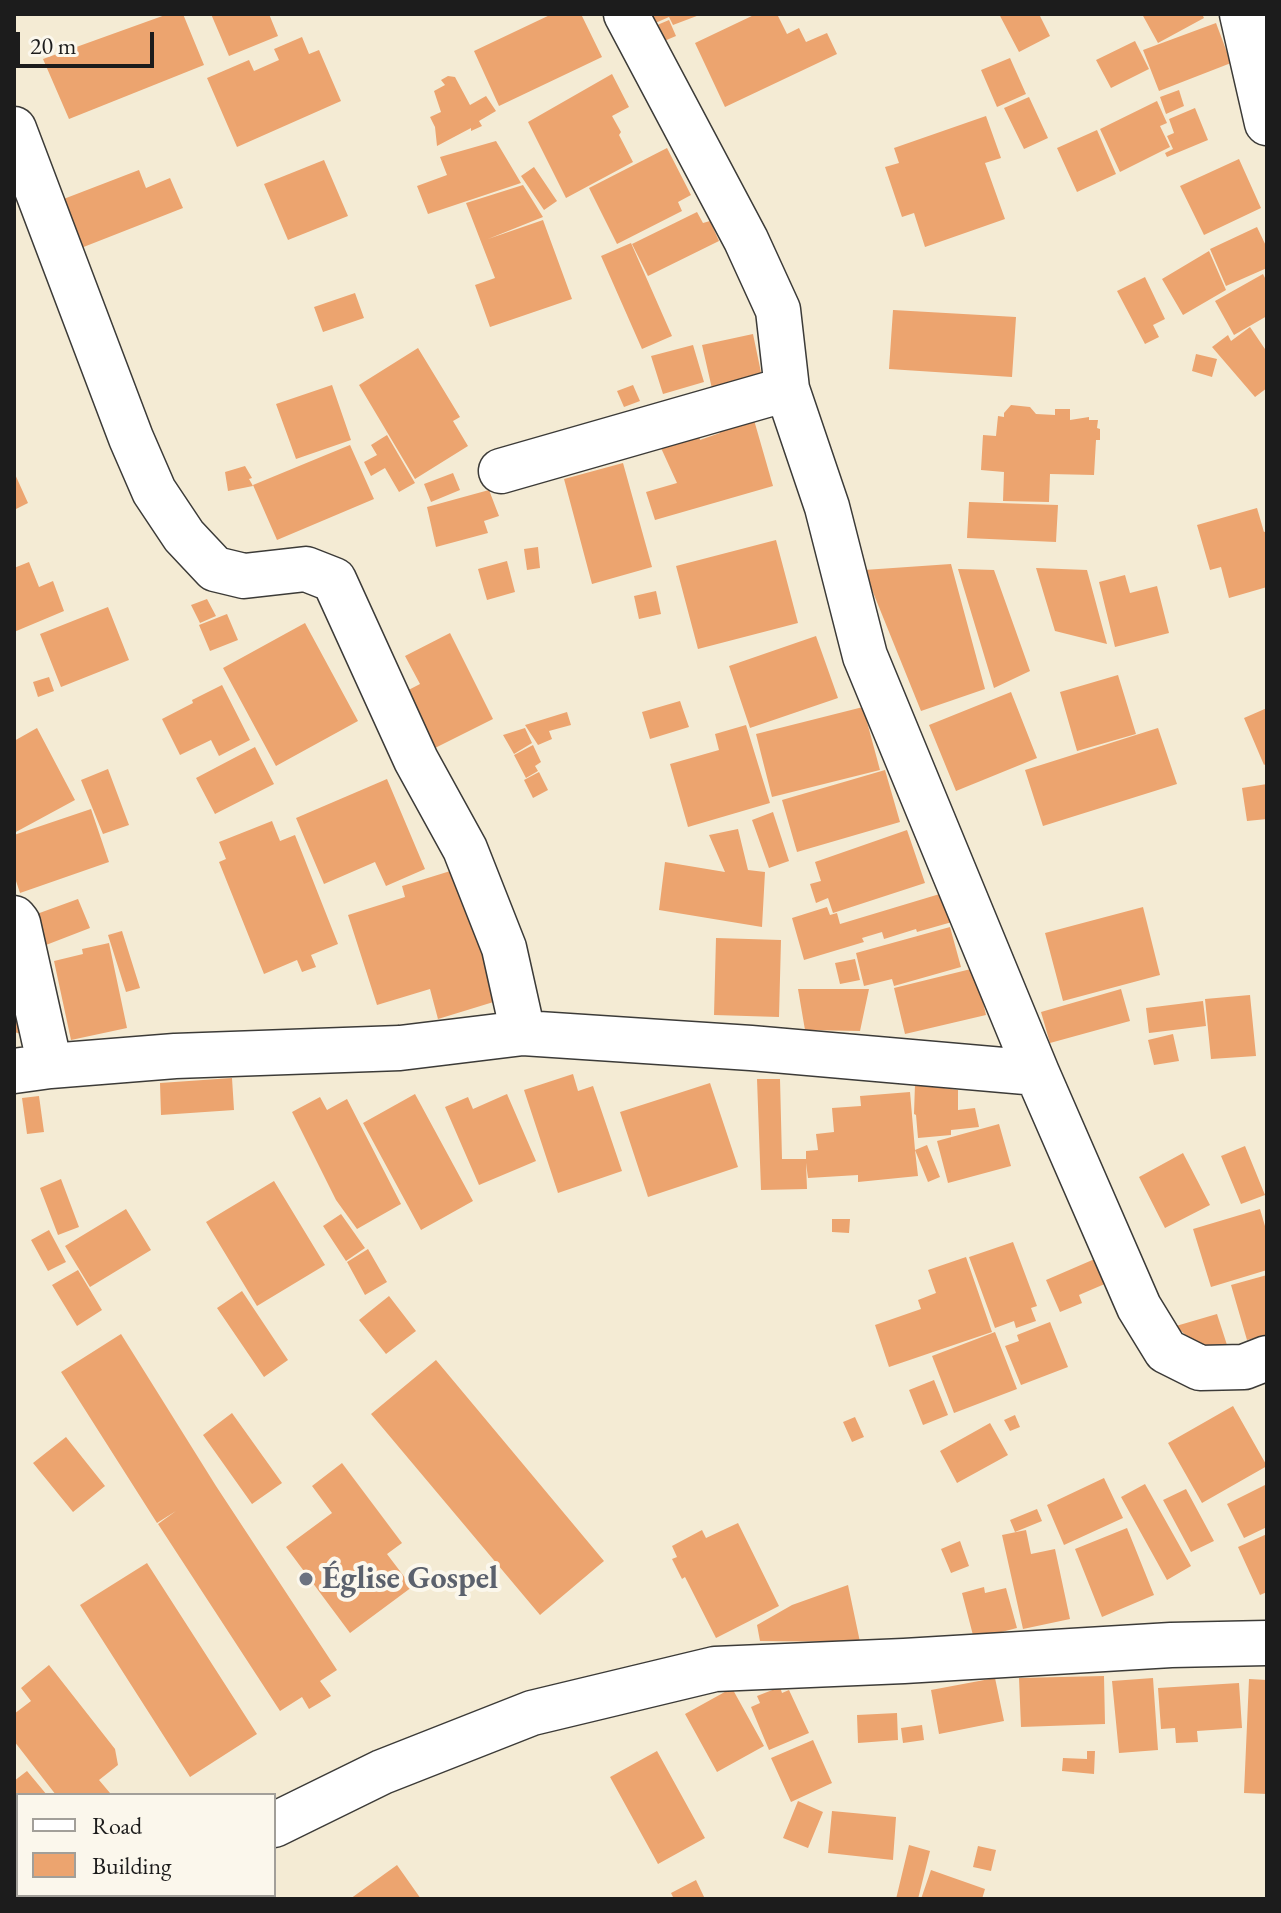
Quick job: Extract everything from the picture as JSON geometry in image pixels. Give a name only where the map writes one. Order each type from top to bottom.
[{"type":"street","points":[[626,14],[746,240],[778,310],[787,389],[827,507],[865,656],[1037,1073],[1139,1307],[1166,1351],[1200,1368],[1244,1367],[1267,1358]]},
{"type":"street","points":[[1242,14],[1267,123]]},
{"type":"street","points":[[14,129],[142,465],[154,491],[184,536],[215,569],[244,576],[306,569],[334,580],[416,760],[465,849],[504,948],[523,1033]]},
{"type":"street","points":[[501,471],[787,389]]},
{"type":"street","points":[[14,918],[18,923],[32,1069],[175,1056],[400,1048],[523,1033],[751,1048],[1037,1073]]},
{"type":"street","points":[[276,1824],[382,1772],[532,1713],[715,1669],[1171,1645],[1267,1643]]},
{"type":"building","points":[[168,14],[183,14],[204,65],[69,119],[43,59]]},
{"type":"building","points":[[211,14],[269,14],[278,36],[229,56]]},
{"type":"building","points":[[552,14],[581,14],[602,57],[499,106],[474,51]]},
{"type":"building","points":[[638,14],[702,14],[673,25],[669,17],[644,28]]},
{"type":"building","points":[[756,14],[777,14],[787,34],[799,28],[806,42],[827,33],[837,54],[725,107],[695,43]]},
{"type":"building","points":[[999,14],[1039,14],[1050,36],[1019,52]]},
{"type":"building","points":[[1142,14],[1202,14],[1204,18],[1158,43]]},
{"type":"building","points":[[669,20],[676,36],[650,47],[643,31]]},
{"type":"building","points":[[1216,23],[1231,63],[1159,91],[1143,50]]},
{"type":"building","points":[[302,37],[309,54],[319,50],[341,101],[237,147],[207,78],[249,60],[254,71],[279,60],[274,49]]},
{"type":"building","points":[[1135,41],[1149,69],[1111,88],[1096,60]]},
{"type":"building","points":[[1010,58],[1026,94],[997,107],[981,70]]},
{"type":"building","points":[[612,74],[629,107],[612,116],[633,162],[566,198],[528,122]]},
{"type":"building","points":[[448,76],[455,77],[470,105],[486,96],[496,111],[479,121],[482,126],[471,131],[471,128],[437,146],[435,127],[430,117],[441,112],[434,91],[445,85],[441,80]]},
{"type":"building","points":[[1179,90],[1184,106],[1166,114],[1160,97]]},
{"type":"building","points":[[1029,97],[1048,138],[1024,149],[1004,108]]},
{"type":"building","points":[[1157,101],[1167,123],[1160,126],[1170,147],[1120,172],[1100,129]]},
{"type":"building","points":[[1195,108],[1208,140],[1167,157],[1165,153],[1173,149],[1167,136],[1174,133],[1169,119]]},
{"type":"building","points":[[986,116],[1001,158],[985,163],[1005,219],[925,247],[914,213],[902,217],[885,167],[899,163],[894,148]]},
{"type":"building","points":[[1097,130],[1116,174],[1077,192],[1057,148]]},
{"type":"building","points":[[496,141],[521,183],[428,214],[417,186],[447,175],[440,157]]},
{"type":"building","points":[[667,148],[691,195],[678,202],[682,211],[617,244],[589,188]]},
{"type":"building","points":[[1239,159],[1261,208],[1204,235],[1180,186]]},
{"type":"building","points":[[324,160],[348,216],[288,240],[264,184]]},
{"type":"building","points":[[534,167],[557,201],[544,210],[521,176]]},
{"type":"building","points":[[139,170],[146,188],[170,178],[183,208],[81,248],[61,200]]},
{"type":"building","points":[[523,185],[543,217],[488,239],[543,220],[572,299],[490,327],[475,285],[495,278],[466,203]]},
{"type":"building","points":[[697,212],[703,223],[710,221],[719,241],[648,276],[632,244]]},
{"type":"building","points":[[1257,227],[1267,248],[1267,268],[1226,286],[1210,249]]},
{"type":"building","points":[[631,243],[672,336],[642,349],[601,256]]},
{"type":"building","points":[[1209,251],[1226,290],[1183,315],[1162,279]]},
{"type":"building","points":[[1263,274],[1267,282],[1267,316],[1234,335],[1215,301]]},
{"type":"building","points":[[1145,277],[1165,319],[1153,325],[1159,337],[1145,344],[1117,291]]},
{"type":"building","points":[[355,293],[364,318],[323,332],[314,307]]},
{"type":"building","points":[[893,310],[1016,317],[1012,377],[889,369]]},
{"type":"building","points":[[1250,327],[1267,352],[1267,388],[1255,397],[1212,347],[1228,335],[1231,341]]},
{"type":"building","points":[[753,334],[763,382],[713,393],[702,345]]},
{"type":"building","points":[[693,345],[704,382],[663,394],[651,356]]},
{"type":"building","points":[[418,348],[460,417],[453,421],[468,446],[415,479],[359,385]]},
{"type":"building","points":[[1196,354],[1217,359],[1212,377],[1192,371]]},
{"type":"building","points":[[332,385],[351,440],[296,459],[276,404]]},
{"type":"building","points":[[633,385],[640,401],[624,407],[617,391]]},
{"type":"building","points":[[1011,405],[1030,407],[1036,414],[1055,415],[1055,409],[1070,409],[1070,420],[1089,417],[1089,420],[1098,420],[1100,440],[1096,440],[1094,475],[1050,474],[1049,502],[1003,501],[1004,472],[981,470],[983,435],[996,436],[998,416],[1004,417]]},
{"type":"building","points":[[754,420],[773,486],[655,520],[646,492],[677,483],[661,448],[699,436],[700,440],[720,433],[719,430]]},
{"type":"building","points":[[387,435],[415,483],[399,492],[385,468],[371,476],[364,462],[377,455],[371,445]]},
{"type":"building","points":[[350,445],[374,499],[277,540],[253,485]]},
{"type":"building","points":[[623,463],[652,567],[592,584],[564,479]]},
{"type":"building","points":[[245,466],[253,486],[228,491],[225,472]]},
{"type":"building","points":[[14,472],[28,503],[14,510]]},
{"type":"building","points":[[453,473],[460,490],[431,502],[424,484]]},
{"type":"building","points":[[489,490],[499,516],[484,521],[488,533],[436,547],[427,507]]},
{"type":"building","points":[[969,502],[1058,505],[1056,542],[967,538]]},
{"type":"building","points":[[1257,508],[1264,532],[1267,531],[1267,587],[1229,598],[1221,567],[1210,570],[1197,525]]},
{"type":"building","points":[[776,540],[798,623],[698,649],[676,566]]},
{"type":"building","points":[[538,547],[540,568],[527,570],[524,549]]},
{"type":"building","points":[[507,561],[515,592],[487,600],[478,569]]},
{"type":"building","points":[[29,562],[39,587],[53,581],[64,611],[14,632],[14,568]]},
{"type":"building","points":[[951,564],[985,689],[921,711],[864,570]]},
{"type":"building","points":[[1036,568],[1087,570],[1107,644],[1055,631]]},
{"type":"building","points":[[958,569],[994,570],[1030,671],[994,688]]},
{"type":"building","points":[[1125,575],[1130,593],[1157,586],[1169,633],[1115,647],[1099,582]]},
{"type":"building","points":[[656,591],[661,614],[639,619],[634,596]]},
{"type":"building","points":[[207,599],[216,616],[200,623],[191,605]]},
{"type":"building","points":[[108,607],[129,660],[61,687],[40,634]]},
{"type":"building","points":[[227,614],[238,640],[210,651],[199,625]]},
{"type":"building","points":[[305,623],[358,721],[276,766],[223,668]]},
{"type":"building","points":[[450,633],[493,719],[425,753],[397,696],[420,684],[405,656]]},
{"type":"building","points":[[816,636],[838,698],[750,728],[729,666]]},
{"type":"building","points":[[1118,675],[1136,734],[1077,751],[1060,692]]},
{"type":"building","points":[[49,677],[54,691],[38,697],[33,682]]},
{"type":"building","points":[[222,685],[250,740],[219,756],[211,740],[180,755],[162,719]]},
{"type":"building","points":[[1011,692],[1037,758],[956,791],[929,725]]},
{"type":"building","points":[[680,701],[689,727],[650,739],[642,712]]},
{"type":"building","points":[[863,707],[880,770],[772,797],[756,734]]},
{"type":"building","points":[[1267,708],[1267,763],[1264,765],[1244,718]]},
{"type":"building","points":[[567,712],[571,725],[549,731],[552,739],[538,745],[525,725]]},
{"type":"building","points":[[746,725],[770,803],[688,827],[670,764],[719,750],[715,734]]},
{"type":"building","points":[[37,728],[75,800],[14,833],[14,741]]},
{"type":"building","points":[[525,728],[532,743],[514,754],[503,735]]},
{"type":"building","points":[[1158,728],[1177,784],[1043,826],[1025,770]]},
{"type":"building","points":[[533,745],[541,762],[535,766],[538,771],[526,778],[514,755]]},
{"type":"building","points":[[255,747],[274,784],[215,814],[196,778]]},
{"type":"building","points":[[108,769],[129,825],[103,834],[81,780]]},
{"type":"building","points":[[885,770],[900,822],[797,852],[782,800]]},
{"type":"building","points":[[539,772],[548,790],[533,798],[524,780]]},
{"type":"building","points":[[387,779],[425,869],[386,886],[375,862],[324,884],[296,818]]},
{"type":"building","points":[[1267,784],[1267,819],[1247,821],[1242,788]]},
{"type":"building","points":[[91,809],[109,862],[20,893],[14,875],[14,835]]},
{"type":"building","points":[[773,812],[789,861],[769,868],[752,820]]},
{"type":"building","points":[[272,821],[280,841],[295,835],[338,944],[311,955],[316,967],[302,972],[297,960],[264,974],[219,862],[226,859],[219,842]]},
{"type":"building","points":[[738,829],[748,870],[765,872],[762,927],[659,910],[665,862],[725,872],[709,835]]},
{"type":"building","points":[[907,830],[925,883],[833,913],[828,898],[816,903],[810,884],[821,881],[815,862]]},
{"type":"building","points":[[460,868],[500,1000],[438,1019],[430,989],[377,1005],[348,915],[405,897],[402,886]]},
{"type":"building","points":[[943,893],[952,922],[884,939],[882,932],[862,938],[864,942],[804,960],[792,918],[827,907],[830,915],[837,913],[840,924]]},
{"type":"building","points":[[78,899],[90,928],[46,945],[34,915]]},
{"type":"building","points":[[1143,907],[1160,975],[1063,1001],[1045,933]]},
{"type":"building","points":[[950,927],[961,967],[894,986],[892,979],[864,986],[856,953]]},
{"type":"building","points":[[122,931],[140,988],[126,992],[108,935]]},
{"type":"building","points":[[716,938],[781,940],[779,1017],[714,1015]]},
{"type":"building","points":[[109,943],[127,1028],[71,1040],[54,961],[83,954],[82,949]]},
{"type":"building","points":[[855,959],[860,980],[840,984],[835,963]]},
{"type":"building","points":[[975,968],[986,1015],[905,1034],[894,988]]},
{"type":"building","points":[[14,985],[25,1035],[14,1032]]},
{"type":"building","points":[[798,989],[869,989],[860,1031],[805,1030]]},
{"type":"building","points":[[1121,989],[1130,1021],[1050,1043],[1041,1012]]},
{"type":"building","points":[[1250,995],[1256,1056],[1211,1059],[1205,999]]},
{"type":"building","points":[[1203,1001],[1206,1026],[1149,1033],[1146,1008]]},
{"type":"building","points":[[1173,1034],[1179,1061],[1154,1065],[1148,1040]]},
{"type":"building","points":[[573,1074],[578,1091],[593,1086],[622,1171],[558,1193],[524,1090]]},
{"type":"building","points":[[232,1078],[234,1110],[161,1115],[160,1083]]},
{"type":"building","points":[[757,1079],[780,1079],[782,1159],[806,1159],[806,1151],[818,1150],[816,1134],[834,1132],[832,1108],[861,1106],[860,1096],[910,1092],[918,1176],[858,1182],[858,1175],[808,1178],[806,1163],[807,1189],[761,1190]]},
{"type":"building","points":[[710,1083],[738,1167],[648,1197],[620,1112]]},
{"type":"building","points":[[915,1084],[958,1090],[958,1110],[975,1108],[979,1127],[951,1130],[951,1135],[918,1138],[914,1114]]},
{"type":"building","points":[[415,1094],[473,1201],[421,1230],[363,1123]]},
{"type":"building","points":[[507,1094],[536,1161],[479,1185],[445,1107],[468,1097],[473,1109]]},
{"type":"building","points":[[39,1096],[44,1132],[27,1134],[22,1098]]},
{"type":"building","points":[[320,1097],[327,1110],[347,1099],[401,1204],[357,1229],[336,1200],[292,1112]]},
{"type":"building","points":[[999,1124],[1011,1166],[948,1183],[937,1141]]},
{"type":"building","points":[[927,1145],[940,1177],[928,1182],[915,1150]]},
{"type":"building","points":[[1245,1146],[1265,1195],[1241,1204],[1221,1156]]},
{"type":"building","points":[[1183,1153],[1210,1205],[1165,1228],[1139,1177]]},
{"type":"building","points":[[61,1179],[79,1227],[58,1235],[40,1188]]},
{"type":"building","points":[[274,1181],[325,1265],[257,1306],[206,1222]]},
{"type":"building","points":[[126,1209],[151,1250],[90,1287],[65,1246]]},
{"type":"building","points":[[1260,1209],[1267,1233],[1267,1270],[1211,1287],[1193,1229]]},
{"type":"building","points":[[341,1214],[365,1248],[346,1261],[323,1226]]},
{"type":"building","points":[[832,1219],[850,1219],[849,1233],[832,1232]]},
{"type":"building","points":[[49,1230],[66,1262],[48,1271],[31,1240]]},
{"type":"building","points":[[1013,1242],[1037,1306],[1031,1308],[1036,1321],[1016,1328],[1014,1321],[995,1328],[969,1257]]},
{"type":"building","points":[[368,1249],[387,1282],[365,1295],[347,1262]]},
{"type":"building","points":[[966,1257],[992,1332],[889,1367],[875,1325],[921,1309],[918,1300],[936,1293],[928,1270]]},
{"type":"building","points":[[1097,1258],[1107,1283],[1079,1295],[1082,1303],[1060,1312],[1046,1280]]},
{"type":"building","points":[[78,1270],[102,1310],[77,1326],[52,1285]]},
{"type":"building","points":[[1267,1275],[1267,1335],[1247,1340],[1231,1285]]},
{"type":"building","points":[[242,1291],[288,1360],[264,1377],[217,1308]]},
{"type":"building","points":[[389,1296],[416,1331],[386,1354],[359,1320]]},
{"type":"building","points":[[1217,1314],[1227,1345],[1210,1349],[1193,1342],[1176,1326]]},
{"type":"building","points":[[1050,1322],[1068,1367],[1021,1385],[1005,1346],[1019,1341],[1017,1335]]},
{"type":"building","points":[[995,1332],[1017,1389],[954,1413],[932,1356]]},
{"type":"building","points":[[121,1334],[337,1670],[320,1681],[331,1696],[309,1709],[302,1697],[280,1711],[158,1524],[176,1511],[157,1523],[61,1372]]},
{"type":"building","points":[[436,1360],[604,1561],[540,1615],[371,1414]]},
{"type":"building","points":[[934,1380],[948,1415],[923,1425],[909,1390]]},
{"type":"building","points":[[1233,1406],[1267,1466],[1202,1503],[1168,1443]]},
{"type":"building","points":[[232,1413],[282,1483],[252,1504],[203,1435]]},
{"type":"building","points":[[1015,1415],[1020,1427],[1010,1431],[1004,1420]]},
{"type":"building","points":[[855,1417],[864,1437],[852,1442],[843,1422]]},
{"type":"building","points":[[990,1423],[1008,1455],[957,1483],[940,1451]]},
{"type":"building","points":[[66,1437],[105,1486],[73,1512],[33,1463]]},
{"type":"building","points":[[342,1463],[402,1543],[387,1554],[412,1587],[350,1633],[286,1547],[332,1513],[312,1486]]},
{"type":"building","points":[[1104,1478],[1123,1518],[1064,1545],[1047,1505]]},
{"type":"building","points":[[1145,1484],[1191,1566],[1167,1580],[1121,1497]]},
{"type":"building","points":[[1267,1484],[1267,1527],[1244,1538],[1227,1504]]},
{"type":"building","points":[[1186,1489],[1214,1541],[1191,1552],[1163,1500]]},
{"type":"building","points":[[1037,1509],[1042,1521],[1015,1532],[1010,1520]]},
{"type":"building","points":[[738,1523],[779,1606],[716,1638],[685,1577],[682,1579],[672,1559],[677,1557],[672,1546],[702,1530],[706,1538]]},
{"type":"building","points":[[1127,1528],[1154,1595],[1102,1617],[1075,1549]]},
{"type":"building","points":[[1026,1530],[1031,1554],[1055,1549],[1070,1619],[1023,1629],[1002,1535]]},
{"type":"building","points":[[1267,1534],[1267,1592],[1260,1595],[1238,1547]]},
{"type":"building","points":[[960,1541],[969,1566],[951,1573],[941,1549]]},
{"type":"building","points":[[147,1563],[257,1734],[190,1777],[80,1605]]},
{"type":"building","points":[[848,1585],[860,1642],[760,1641],[757,1625],[792,1605]]},
{"type":"building","points":[[984,1587],[985,1593],[1006,1588],[1017,1628],[974,1639],[962,1593]]},
{"type":"building","points":[[49,1665],[115,1749],[118,1765],[99,1780],[110,1793],[54,1793],[14,1741],[14,1714],[31,1701],[21,1688]]},
{"type":"building","points":[[1104,1676],[1105,1724],[1021,1727],[1019,1678]]},
{"type":"building","points":[[995,1678],[1004,1721],[939,1734],[931,1690]]},
{"type":"building","points":[[1153,1678],[1158,1750],[1119,1753],[1112,1681]]},
{"type":"building","points":[[1249,1679],[1267,1680],[1267,1794],[1244,1793]]},
{"type":"building","points":[[1239,1683],[1242,1728],[1197,1731],[1198,1742],[1176,1743],[1175,1728],[1161,1729],[1158,1688]]},
{"type":"building","points":[[780,1687],[782,1693],[789,1690],[809,1733],[769,1750],[751,1707],[760,1703],[757,1696]]},
{"type":"building","points":[[732,1688],[764,1746],[717,1772],[685,1714]]},
{"type":"building","points":[[897,1713],[898,1740],[858,1743],[857,1715]]},
{"type":"building","points":[[922,1725],[924,1740],[903,1743],[901,1728]]},
{"type":"building","points":[[813,1740],[832,1783],[791,1802],[771,1758]]},
{"type":"building","points":[[657,1751],[705,1838],[658,1864],[610,1777]]},
{"type":"building","points":[[1087,1751],[1095,1751],[1094,1774],[1062,1771],[1063,1758],[1087,1759]]},
{"type":"building","points":[[27,1771],[45,1793],[16,1793],[16,1864],[14,1862],[14,1781]]},
{"type":"building","points":[[798,1801],[823,1812],[808,1848],[783,1838]]},
{"type":"building","points":[[832,1811],[896,1817],[893,1860],[828,1853]]},
{"type":"building","points":[[909,1845],[930,1851],[918,1899],[896,1899]]},
{"type":"building","points":[[978,1846],[996,1850],[991,1871],[973,1867]]},
{"type":"building","points":[[397,1865],[421,1899],[350,1899]]},
{"type":"building","points":[[931,1870],[985,1889],[982,1899],[921,1899]]},
{"type":"building","points":[[696,1880],[705,1899],[674,1899],[671,1893]]},
{"type":"place","name":"Église Gospel","points":[[306,1579]]}]
